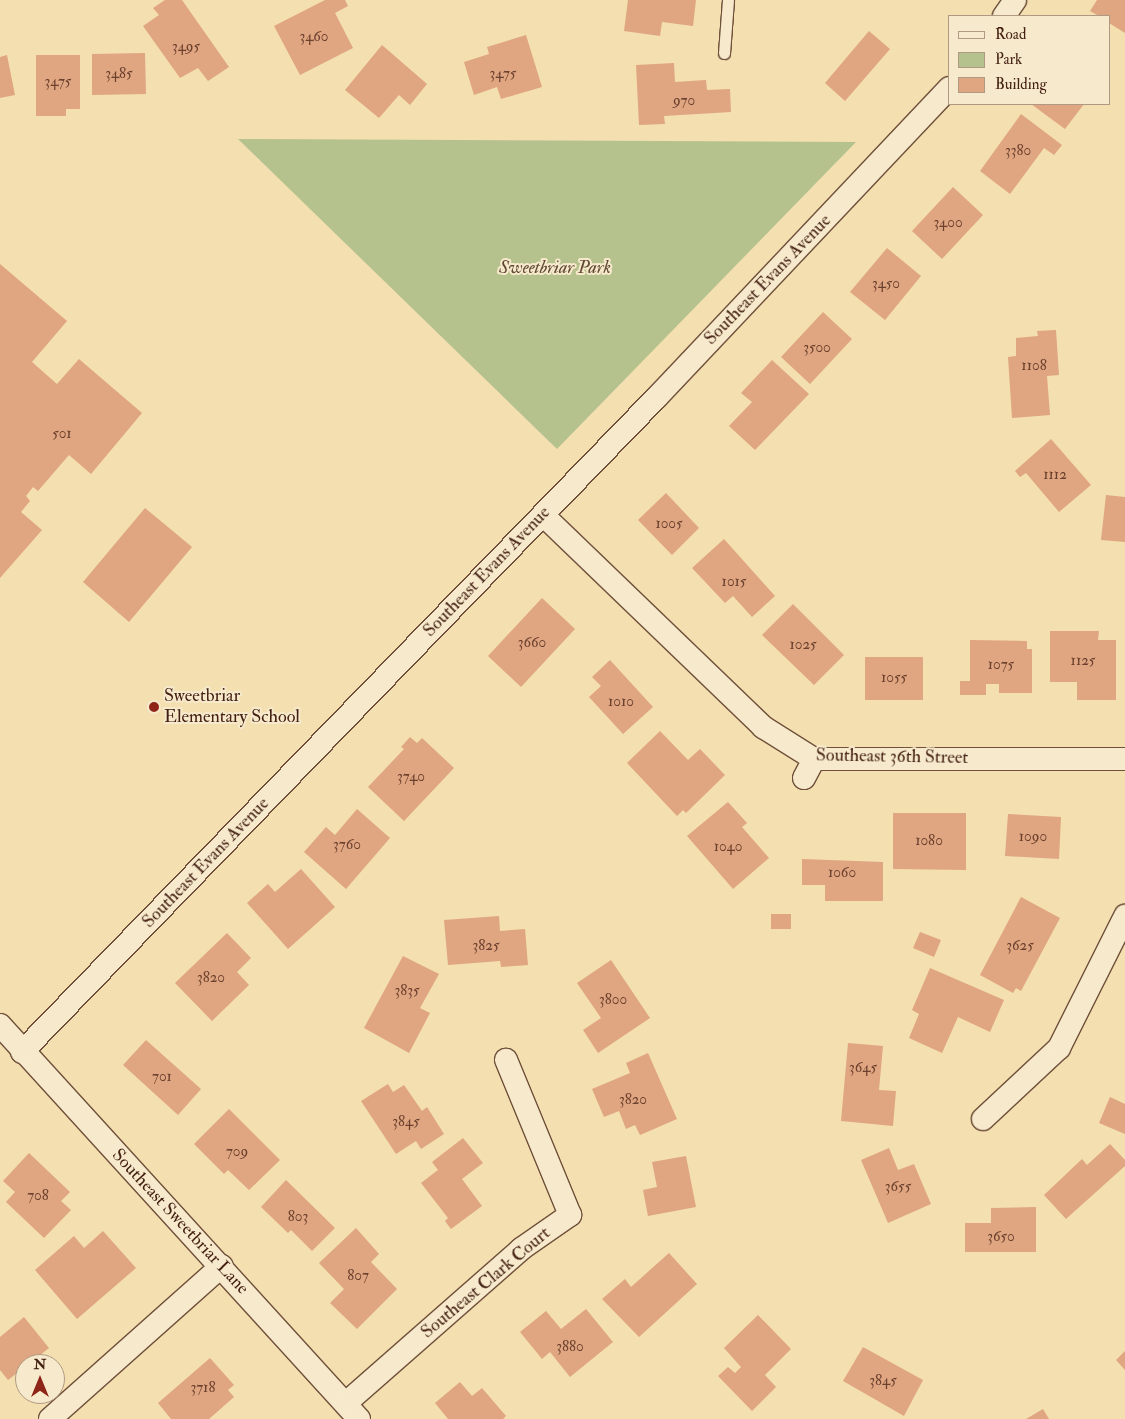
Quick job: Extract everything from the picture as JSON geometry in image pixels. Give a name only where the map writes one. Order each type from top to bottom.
[{"type":"street","points":[[1005,15],[1015,0]]},
{"type":"street","name":"Southeast Evans Avenue","points":[[22,1052],[543,515],[948,89]]},
{"type":"street","name":"Southeast 36th Street","points":[[543,515],[763,728],[809,768],[1125,759]]},
{"type":"street","points":[[983,1119],[1059,1048],[1125,916]]},
{"type":"street","name":"Southeast Sweetbriar Lane","points":[[0,1025],[22,1052],[222,1266],[352,1411]]},
{"type":"street","name":"Southeast Clark Court","points":[[352,1411],[521,1249],[570,1215],[506,1060]]},
{"type":"street","points":[[50,1419],[222,1266]]},
{"type":"lane","points":[[724,53],[728,0]]},
{"type":"green space","name":"Sweetbriar Park","points":[[238,139],[856,142],[557,449]]},
{"type":"building","points":[[165,0],[182,0],[229,67],[208,81],[198,68],[180,78],[143,26],[159,15],[153,8]]},
{"type":"building","points":[[325,0],[345,0],[348,6],[335,13],[353,48],[300,75],[274,26]]},
{"type":"building","points":[[628,0],[696,0],[693,26],[662,22],[660,36],[624,31]]},
{"type":"building","points":[[1097,0],[1125,0],[1125,33],[1110,24],[1110,15],[1097,15],[1090,11]]},
{"type":"building","points":[[869,31],[890,49],[845,101],[825,83]]},
{"type":"building","points":[[526,35],[542,87],[501,99],[497,87],[474,95],[464,62],[489,54],[487,47]]},
{"type":"building","points":[[382,45],[427,84],[410,105],[399,95],[379,118],[345,90]]},
{"type":"building","points":[[145,53],[146,94],[92,95],[92,54]]},
{"type":"building","points":[[7,55],[15,95],[0,98],[0,57]]},
{"type":"building","points":[[36,55],[80,55],[80,109],[66,109],[66,116],[36,116]]},
{"type":"building","points":[[674,63],[675,82],[706,80],[707,90],[730,89],[731,112],[664,116],[665,124],[639,125],[636,65]]},
{"type":"building","points":[[1032,105],[1083,105],[1065,129]]},
{"type":"building","points":[[1021,114],[1062,145],[1054,155],[1044,148],[1010,194],[980,171]]},
{"type":"building","points":[[953,187],[983,215],[942,259],[912,231]]},
{"type":"building","points":[[887,248],[921,276],[885,320],[850,292]]},
{"type":"building","points":[[0,264],[67,321],[32,362],[57,384],[79,359],[142,413],[91,474],[69,455],[38,491],[33,487],[26,496],[30,501],[21,512],[42,530],[0,578]]},
{"type":"building","points":[[823,312],[852,339],[810,384],[781,357]]},
{"type":"building","points":[[1056,330],[1059,375],[1047,376],[1050,415],[1012,418],[1008,357],[1016,356],[1016,338],[1038,336],[1037,331]]},
{"type":"building","points":[[772,360],[809,394],[755,450],[729,426],[752,402],[741,393]]},
{"type":"building","points":[[1051,439],[1091,485],[1059,512],[1026,473],[1020,477],[1015,471]]},
{"type":"building","points":[[666,493],[699,528],[672,555],[638,520]]},
{"type":"building","points":[[1106,495],[1125,497],[1125,542],[1101,540]]},
{"type":"building","points":[[145,508],[192,547],[129,622],[83,582]]},
{"type":"building","points":[[724,539],[775,596],[752,617],[733,596],[725,603],[692,568]]},
{"type":"building","points":[[542,598],[575,629],[521,687],[488,656]]},
{"type":"building","points":[[793,604],[844,655],[814,685],[762,635]]},
{"type":"building","points":[[1050,631],[1099,631],[1098,640],[1116,640],[1116,700],[1077,700],[1077,682],[1050,682]]},
{"type":"building","points":[[970,640],[1027,641],[1027,649],[1032,649],[1032,693],[999,693],[999,684],[986,684],[986,695],[960,695],[960,681],[970,681]]},
{"type":"building","points":[[865,657],[923,657],[923,700],[865,700]]},
{"type":"building","points":[[610,660],[653,707],[623,734],[589,697],[601,686],[592,677]]},
{"type":"building","points":[[660,731],[688,760],[700,749],[725,775],[686,813],[683,810],[677,816],[627,763]]},
{"type":"building","points":[[410,737],[417,743],[422,738],[454,768],[404,821],[368,787],[404,749],[401,747]]},
{"type":"building","points":[[728,802],[747,823],[742,827],[769,858],[733,889],[687,836]]},
{"type":"building","points":[[357,809],[390,838],[346,889],[304,852],[326,827],[335,835]]},
{"type":"building","points":[[893,813],[966,813],[966,870],[893,869]]},
{"type":"building","points":[[1008,814],[1061,817],[1059,859],[1005,856]]},
{"type":"building","points":[[802,859],[883,862],[883,901],[825,901],[825,885],[802,885]]},
{"type":"building","points":[[301,869],[335,907],[288,949],[247,903],[268,884],[275,892]]},
{"type":"building","points":[[1021,897],[1060,918],[1021,991],[1016,988],[1013,993],[980,975]]},
{"type":"building","points":[[771,914],[791,914],[791,929],[771,929]]},
{"type":"building","points":[[499,916],[500,931],[525,929],[528,965],[501,967],[500,961],[448,965],[444,920]]},
{"type":"building","points":[[920,932],[941,940],[934,957],[913,948]]},
{"type":"building","points":[[227,933],[251,958],[237,972],[249,985],[212,1021],[175,983]]},
{"type":"building","points":[[403,956],[439,974],[420,1008],[430,1013],[409,1053],[364,1028]]},
{"type":"building","points":[[611,960],[650,1018],[598,1053],[583,1030],[601,1018],[577,983]]},
{"type":"building","points":[[930,968],[1004,1000],[990,1032],[958,1017],[942,1053],[909,1038],[919,1014],[912,1010]]},
{"type":"building","points":[[146,1040],[201,1089],[178,1115],[123,1065]]},
{"type":"building","points":[[848,1043],[883,1046],[879,1090],[896,1091],[893,1126],[841,1121]]},
{"type":"building","points":[[648,1053],[677,1119],[640,1135],[635,1125],[626,1129],[619,1111],[604,1117],[592,1089],[630,1073],[626,1063]]},
{"type":"building","points":[[388,1084],[393,1092],[404,1085],[422,1111],[427,1107],[444,1134],[421,1149],[416,1141],[396,1154],[361,1101]]},
{"type":"building","points":[[1110,1097],[1125,1104],[1125,1134],[1099,1123]]},
{"type":"building","points":[[229,1109],[280,1160],[249,1190],[228,1170],[224,1174],[194,1144]]},
{"type":"building","points":[[463,1138],[483,1163],[462,1179],[482,1206],[451,1229],[445,1221],[448,1218],[421,1183],[438,1170],[432,1162]]},
{"type":"building","points":[[1110,1144],[1125,1160],[1125,1166],[1066,1219],[1044,1195],[1082,1159],[1087,1165]]},
{"type":"building","points":[[889,1148],[898,1170],[914,1164],[931,1204],[888,1223],[861,1160]]},
{"type":"building","points":[[29,1153],[70,1192],[61,1201],[71,1210],[44,1238],[6,1202],[15,1192],[3,1181]]},
{"type":"building","points":[[686,1156],[696,1207],[648,1216],[643,1190],[657,1187],[652,1162]]},
{"type":"building","points":[[286,1180],[335,1228],[312,1251],[291,1230],[288,1233],[261,1207]]},
{"type":"building","points":[[1036,1207],[1036,1252],[965,1252],[965,1223],[991,1223],[991,1208]]},
{"type":"building","points":[[356,1228],[379,1254],[371,1262],[397,1289],[357,1329],[330,1303],[344,1289],[319,1263]]},
{"type":"building","points":[[103,1231],[136,1268],[77,1319],[35,1270],[74,1236],[84,1248]]},
{"type":"building","points":[[669,1253],[697,1284],[639,1337],[602,1299],[625,1279],[631,1287]]},
{"type":"building","points":[[586,1309],[613,1342],[570,1377],[550,1352],[542,1359],[520,1332],[546,1311],[561,1329]]},
{"type":"building","points":[[758,1315],[791,1349],[765,1375],[776,1387],[752,1411],[718,1376],[728,1367],[735,1373],[741,1367],[724,1348]]},
{"type":"building","points":[[24,1317],[49,1348],[41,1354],[15,1354],[15,1375],[8,1380],[0,1370],[0,1337]]},
{"type":"building","points":[[863,1347],[923,1380],[904,1416],[843,1381]]},
{"type":"building","points":[[1125,1351],[1125,1370],[1116,1360]]},
{"type":"building","points":[[210,1358],[234,1385],[228,1390],[234,1397],[209,1419],[171,1419],[158,1403]]},
{"type":"building","points":[[460,1382],[472,1396],[482,1388],[506,1416],[503,1419],[448,1419],[435,1403]]},
{"type":"building","points":[[1043,1409],[1049,1419],[1026,1419]]},
{"type":"place","name":"Sweetbriar Elementary School","points":[[154,707]]}]
